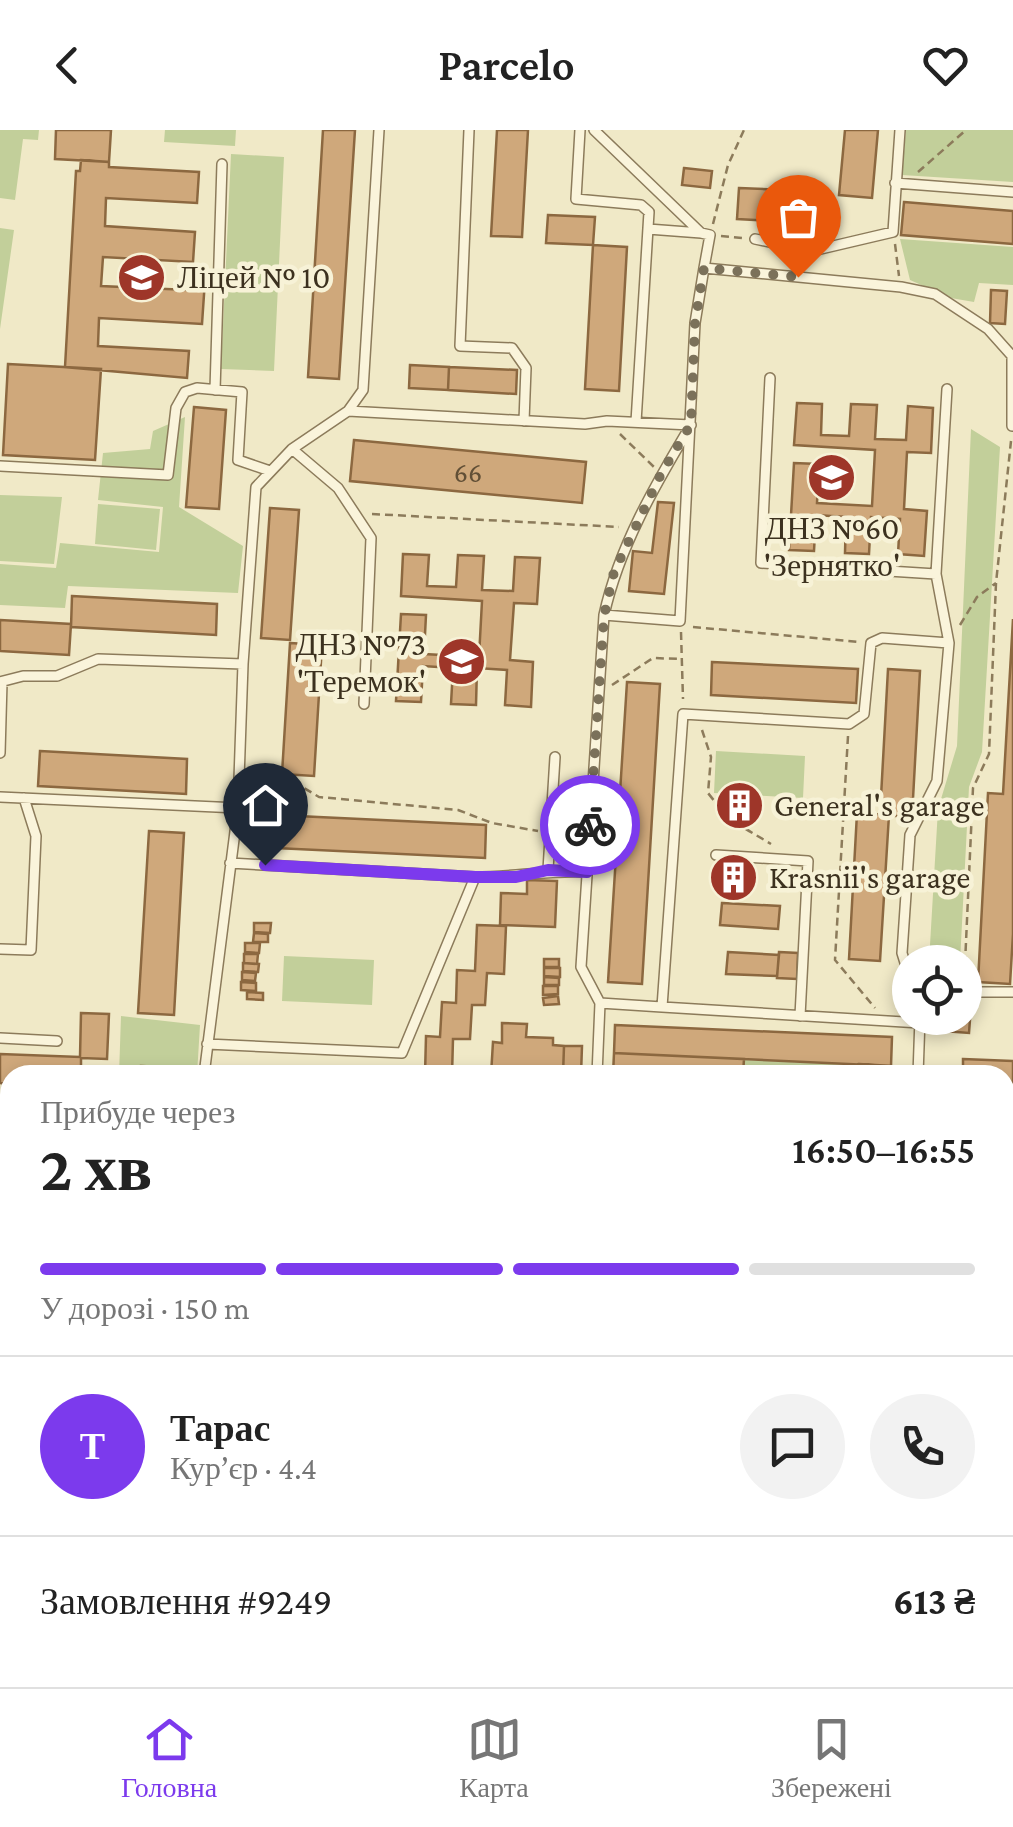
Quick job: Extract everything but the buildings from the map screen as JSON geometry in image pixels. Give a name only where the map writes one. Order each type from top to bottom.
[{"type":"lane","points":[[205,1065],[238,808],[243,664],[256,487],[292,450],[348,411],[363,390],[379,130]]},
{"type":"lane","points":[[469,130],[460,346],[512,348],[526,368],[524,420]]},
{"type":"lane","points":[[580,130],[576,199],[642,205],[649,212],[636,422]]},
{"type":"lane","points":[[594,130],[706,234]]},
{"type":"lane","points":[[755,239],[812,251],[893,232],[900,183],[900,130]]},
{"type":"lane","points":[[214,390],[222,164]]},
{"type":"lane","points":[[900,183],[1013,192]]},
{"type":"lane","points":[[648,229],[706,234]]},
{"type":"lane","points":[[604,616],[680,621],[695,323],[706,234]]},
{"type":"lane","points":[[704,268],[901,287],[935,294],[988,330],[1012,357],[1012,426]]},
{"type":"lane","points":[[770,378],[761,563],[936,574]]},
{"type":"lane","points":[[0,466],[168,474],[176,408],[184,392],[198,388],[242,392],[238,460],[270,470]]},
{"type":"lane","points":[[903,945],[910,835],[937,781],[948,643],[936,574],[947,389]]},
{"type":"lane","points":[[348,411],[585,424],[607,420],[691,424]]},
{"type":"lane","points":[[597,1065],[600,1003],[581,967],[604,616],[614,572],[661,474],[691,424]]},
{"type":"lane","points":[[292,450],[338,488],[371,538],[364,704]]},
{"type":"lane","points":[[662,1007],[683,714],[849,724],[864,714],[870,643],[882,638],[948,643]]},
{"type":"lane","points":[[0,753],[1,682],[23,676],[57,676],[98,659],[243,664]]},
{"type":"lane","points":[[548,870],[555,757]]},
{"type":"lane","points":[[0,798],[238,808]]},
{"type":"lane","points":[[0,949],[31,950],[36,836],[24,798]]},
{"type":"lane","points":[[716,855],[808,860],[800,1016]]},
{"type":"lane","points":[[230,863],[475,877],[516,877],[548,870],[587,872]]},
{"type":"lane","points":[[207,1044],[402,1054],[475,877]]},
{"type":"lane","points":[[982,992],[1013,992]]},
{"type":"lane","points":[[600,1003],[892,1021]]},
{"type":"lane","points":[[918,1065],[919,1035]]},
{"type":"lane","points":[[0,1038],[57,1041]]},
{"type":"path","points":[[744,130],[728,165],[706,234],[755,239]]},
{"type":"path","points":[[900,183],[966,130]]},
{"type":"path","points":[[893,232],[901,287]]},
{"type":"path","points":[[966,945],[973,788],[989,754],[996,583],[1012,426]]},
{"type":"path","points":[[355,513],[635,528]]},
{"type":"path","points":[[948,643],[977,597],[996,583]]},
{"type":"path","points":[[683,714],[680,626],[870,643]]},
{"type":"path","points":[[599,694],[654,658],[682,659]]},
{"type":"path","points":[[697,715],[711,757],[708,793],[725,814],[745,831],[770,842],[784,859]]},
{"type":"path","points":[[849,724],[835,960],[886,1021]]},
{"type":"path","points":[[238,793],[268,784],[299,785],[319,797],[458,810],[492,823],[550,832]]},
{"type":"green space","points":[[0,130],[39,130],[38,140],[23,139],[15,200],[0,198]]},
{"type":"green space","points":[[165,130],[236,130],[235,146],[164,142]]},
{"type":"green space","points":[[906,130],[1013,130],[1013,182],[902,175]]},
{"type":"green space","points":[[231,154],[284,157],[274,371],[221,369]]},
{"type":"green space","points":[[0,228],[14,230],[0,329]]},
{"type":"green space","points":[[900,239],[1013,247],[1013,285],[979,283],[974,302],[951,298],[910,280]]},
{"type":"green space","points":[[185,417],[179,507],[243,546],[238,593],[68,586],[65,608],[0,605],[0,564],[56,568],[60,543],[159,552],[163,507],[98,500],[103,453],[150,449],[153,431]]},
{"type":"green space","points":[[971,429],[1000,447],[982,752],[969,787],[961,945],[930,945],[938,809],[957,746]]},
{"type":"green space","points":[[0,495],[62,497],[54,564],[0,561]]},
{"type":"green space","points":[[98,504],[160,509],[156,550],[95,544]]},
{"type":"green space","points":[[716,751],[805,756],[803,798],[714,793]]},
{"type":"green space","points":[[284,956],[374,960],[372,1005],[282,1001]]},
{"type":"green space","points":[[121,1016],[200,1025],[198,1065],[119,1065]]},
{"type":"green space","points":[[744,1060],[855,1065],[744,1065]]},
{"type":"way so far","points":[[590,825],[604,616],[614,572],[661,474],[691,424],[695,323],[704,268],[798,277]]},
{"type":"place","name":"Ліцей № 10","points":[[142,277]]},
{"type":"place","name":"ДНЗ №60 'Зернятко'","points":[[832,478]]},
{"type":"place","name":"ДНЗ №73 'Теремок'","points":[[461,662]]},
{"type":"place","name":"General's garage","points":[[739,805]]},
{"type":"place","name":"Krasnii's garage","points":[[734,877]]},
{"type":"route","points":[[265,865],[475,877],[516,877],[548,870],[587,872],[590,825]]}]
